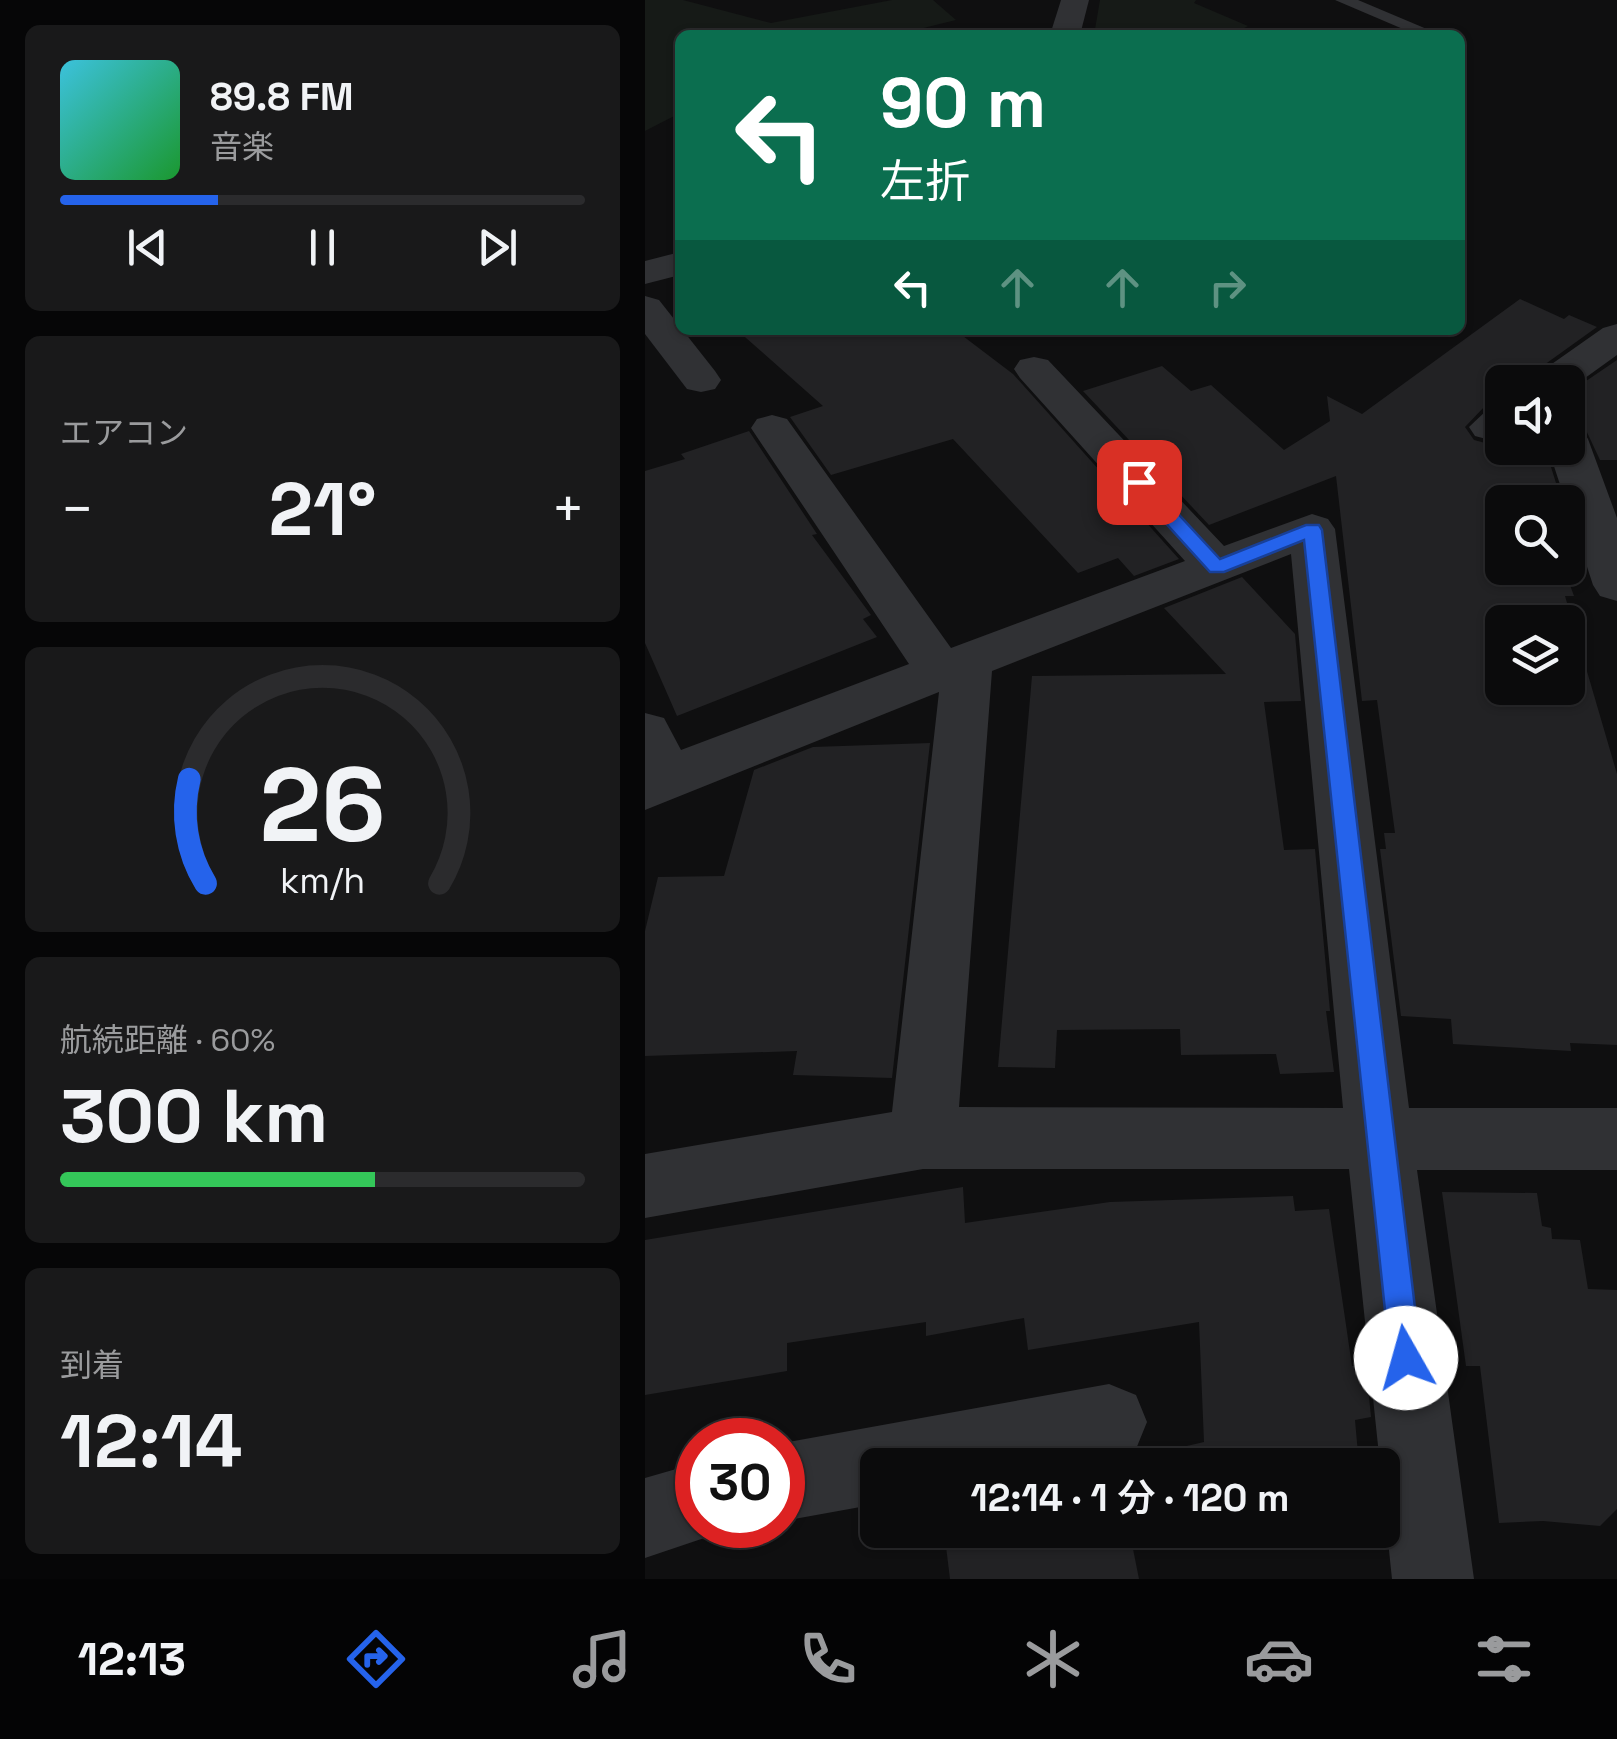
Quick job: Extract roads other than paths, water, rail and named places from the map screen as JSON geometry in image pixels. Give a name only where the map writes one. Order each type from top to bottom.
[{"type":"street","points":[[1066,30],[1075,0]]},
{"type":"street","points":[[645,273],[675,264]]},
{"type":"street","points":[[645,308],[701,380]]},
{"type":"street","points":[[1580,365],[1611,345]]},
{"type":"street","points":[[1034,369],[1217,567]]},
{"type":"street","points":[[772,428],[954,667],[923,1138]]},
{"type":"street","points":[[1576,465],[1617,585]]},
{"type":"street","points":[[653,766],[954,667],[1313,530],[1379,1136],[1433,1579]]},
{"type":"street","points":[[645,1186],[923,1138],[1617,1139]]},
{"type":"street","points":[[805,1478],[1109,1422]]},
{"type":"street","points":[[645,1518],[675,1509]]},
{"type":"lane","points":[[1343,0],[1419,30]]}]
